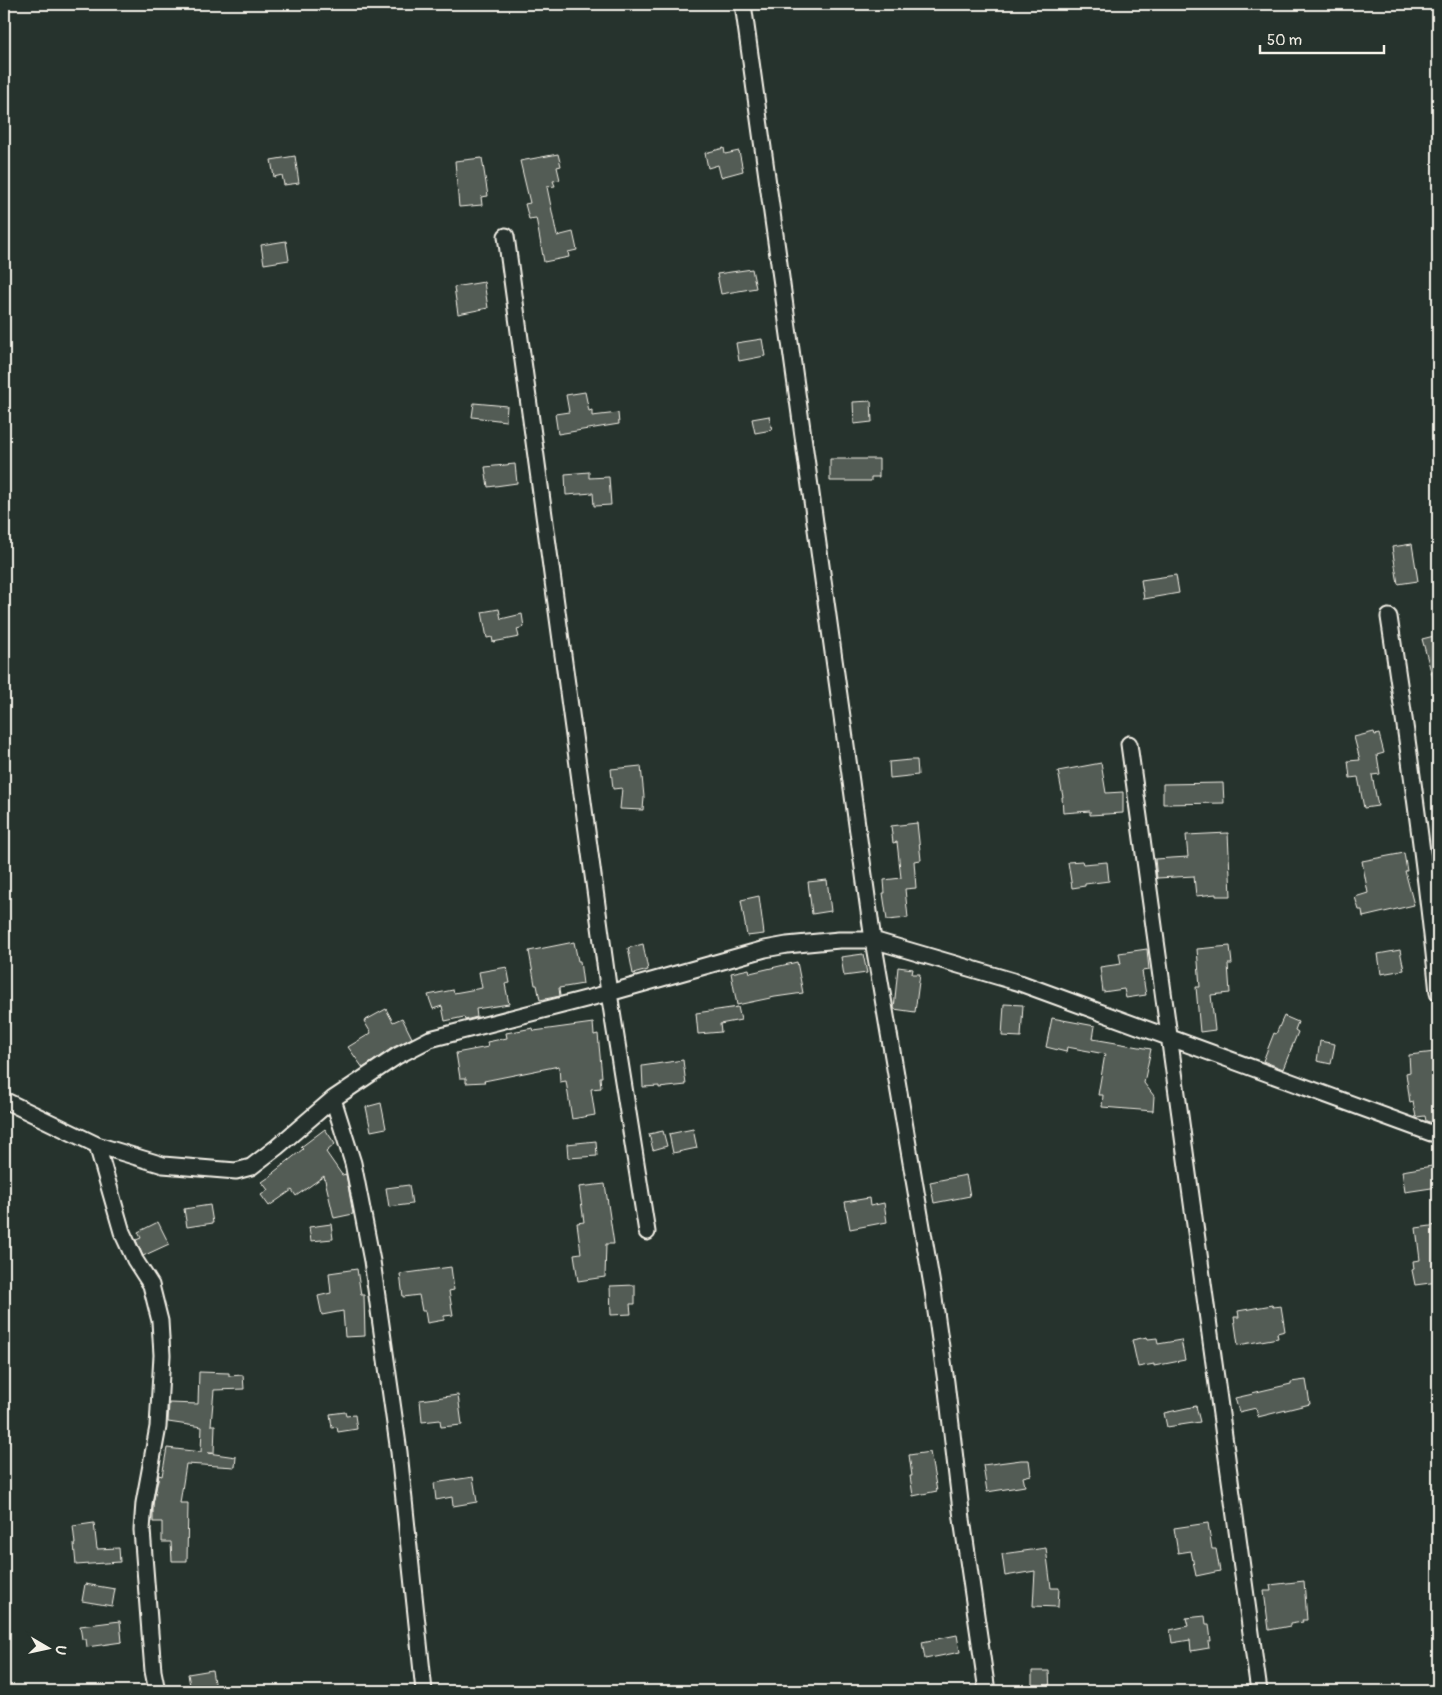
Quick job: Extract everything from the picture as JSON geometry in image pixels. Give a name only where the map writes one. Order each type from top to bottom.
[{"type":"street","points":[[744,4],[873,940],[933,1291],[987,1691]]},
{"type":"street","points":[[506,236],[609,993],[647,1232]]},
{"type":"street","points":[[1389,617],[1414,777],[1438,993]]},
{"type":"street","points":[[1129,744],[1259,1691]]},
{"type":"street","points":[[4,1100],[97,1145],[163,1165],[236,1171],[251,1167],[334,1099],[397,1056],[430,1039],[609,993],[765,949],[839,940],[873,940],[1020,983],[1438,1134]]},
{"type":"street","points":[[334,1099],[353,1163],[372,1261],[399,1452],[424,1691]]},
{"type":"street","points":[[97,1145],[122,1232],[150,1286],[160,1320],[162,1355],[158,1427],[144,1503],[142,1530],[152,1662],[157,1691]]},
{"type":"building","points":[[724,148],[725,154],[739,151],[743,171],[721,177],[718,165],[708,168],[705,153]]},
{"type":"building","points":[[558,154],[561,166],[557,167],[560,180],[553,181],[555,186],[547,187],[557,236],[573,232],[577,250],[568,252],[569,257],[544,262],[536,218],[529,219],[525,204],[530,203],[520,161]]},
{"type":"building","points":[[295,156],[299,183],[284,185],[282,175],[274,177],[271,160]]},
{"type":"building","points":[[482,158],[488,196],[481,197],[482,205],[459,207],[455,161]]},
{"type":"building","points":[[286,241],[289,260],[264,264],[261,245]]},
{"type":"building","points":[[752,269],[756,288],[721,294],[717,274]]},
{"type":"building","points":[[484,282],[488,308],[458,314],[454,287]]},
{"type":"building","points":[[762,339],[765,356],[739,361],[736,343]]},
{"type":"building","points":[[585,392],[589,411],[592,410],[592,416],[618,413],[619,424],[558,434],[555,414],[569,412],[566,395]]},
{"type":"building","points":[[871,401],[872,422],[854,424],[853,402]]},
{"type":"building","points":[[474,403],[507,406],[506,421],[472,417]]},
{"type":"building","points":[[769,416],[772,430],[755,433],[752,419]]},
{"type":"building","points":[[830,459],[879,459],[879,477],[871,477],[871,481],[830,481]]},
{"type":"building","points":[[515,464],[517,483],[488,487],[485,467]]},
{"type":"building","points":[[589,472],[589,478],[609,477],[611,505],[594,506],[593,493],[566,495],[565,474]]},
{"type":"building","points":[[1412,544],[1418,581],[1398,584],[1392,547]]},
{"type":"building","points":[[1176,575],[1179,593],[1144,599],[1141,580]]},
{"type":"building","points":[[499,609],[501,619],[522,614],[524,627],[517,629],[519,637],[493,642],[492,637],[487,638],[482,612]]},
{"type":"building","points":[[1438,635],[1438,682],[1434,682],[1422,639]]},
{"type":"building","points":[[1374,732],[1375,735],[1379,734],[1384,753],[1377,755],[1380,774],[1372,775],[1378,806],[1364,808],[1358,777],[1350,778],[1348,761],[1360,760],[1354,737]]},
{"type":"building","points":[[917,760],[918,775],[890,778],[889,762]]},
{"type":"building","points":[[1101,763],[1106,793],[1123,792],[1123,813],[1090,815],[1090,811],[1063,813],[1063,797],[1058,771]]},
{"type":"building","points":[[641,766],[644,797],[643,810],[620,809],[622,788],[613,789],[611,769]]},
{"type":"building","points":[[1223,783],[1224,803],[1163,804],[1163,784]]},
{"type":"building","points":[[917,823],[921,860],[914,861],[916,888],[905,889],[908,918],[887,920],[883,893],[885,893],[884,880],[901,878],[897,842],[893,843],[891,826]]},
{"type":"building","points":[[1228,833],[1231,896],[1216,896],[1216,894],[1196,896],[1194,876],[1157,878],[1155,859],[1188,857],[1186,835]]},
{"type":"building","points":[[1404,853],[1407,871],[1405,871],[1414,905],[1363,917],[1362,910],[1359,910],[1355,897],[1368,893],[1362,861]]},
{"type":"building","points":[[1082,861],[1083,864],[1107,862],[1109,881],[1085,884],[1085,886],[1072,888],[1068,862]]},
{"type":"building","points":[[827,880],[831,911],[812,914],[808,882]]},
{"type":"building","points":[[759,896],[764,934],[747,936],[741,900]]},
{"type":"building","points":[[574,942],[578,961],[580,961],[583,984],[559,988],[560,996],[540,1000],[537,985],[535,985],[529,951]]},
{"type":"building","points":[[643,944],[648,970],[633,974],[628,948]]},
{"type":"building","points":[[1230,946],[1232,964],[1228,964],[1230,993],[1211,995],[1215,1030],[1200,1032],[1196,987],[1200,987],[1197,949]]},
{"type":"building","points":[[1147,949],[1149,970],[1142,971],[1146,995],[1126,998],[1124,989],[1103,992],[1100,967],[1121,964],[1119,953]]},
{"type":"building","points":[[1400,950],[1404,970],[1381,974],[1378,954]]},
{"type":"building","points":[[863,954],[867,973],[844,976],[841,957]]},
{"type":"building","points":[[797,962],[803,993],[737,1005],[731,973],[749,969],[750,973]]},
{"type":"building","points":[[507,967],[510,983],[505,984],[509,1004],[476,1009],[477,1017],[465,1020],[464,1017],[445,1021],[442,1006],[433,1009],[428,995],[453,990],[454,993],[482,988],[479,972]]},
{"type":"building","points":[[898,967],[913,969],[912,974],[920,974],[915,1012],[894,1009]]},
{"type":"building","points":[[1004,1004],[1023,1005],[1021,1037],[1002,1036]]},
{"type":"building","points":[[738,1007],[741,1020],[720,1024],[721,1032],[698,1034],[696,1013]]},
{"type":"building","points":[[386,1009],[393,1022],[402,1018],[412,1038],[392,1048],[363,1068],[348,1047],[371,1033],[364,1021]]},
{"type":"building","points":[[1284,1016],[1298,1022],[1295,1030],[1298,1032],[1283,1069],[1263,1061],[1274,1033],[1276,1034]]},
{"type":"building","points":[[1052,1018],[1095,1026],[1093,1039],[1151,1049],[1144,1083],[1154,1096],[1153,1111],[1102,1107],[1103,1095],[1098,1095],[1105,1054],[1067,1047],[1066,1052],[1046,1047]]},
{"type":"building","points":[[593,1023],[594,1035],[598,1034],[602,1077],[600,1077],[601,1088],[591,1089],[595,1115],[572,1119],[566,1081],[560,1082],[559,1066],[485,1082],[466,1083],[466,1078],[460,1078],[456,1053],[488,1047],[487,1042],[507,1038],[506,1033],[533,1028],[534,1031]]},
{"type":"building","points":[[1320,1041],[1335,1044],[1331,1064],[1317,1061]]},
{"type":"building","points":[[1435,1052],[1436,1065],[1434,1065],[1438,1088],[1438,1124],[1426,1121],[1425,1116],[1416,1117],[1413,1102],[1410,1103],[1406,1073],[1410,1072],[1409,1055]]},
{"type":"building","points":[[683,1060],[686,1085],[659,1088],[659,1086],[643,1087],[642,1066]]},
{"type":"building","points":[[381,1103],[386,1128],[371,1131],[366,1107]]},
{"type":"building","points":[[325,1129],[335,1144],[326,1152],[342,1175],[346,1174],[353,1214],[334,1218],[324,1176],[296,1196],[292,1190],[269,1206],[261,1195],[268,1190],[262,1182],[303,1149],[301,1147]]},
{"type":"building","points":[[693,1129],[697,1148],[673,1153],[669,1134]]},
{"type":"building","points":[[663,1131],[667,1146],[653,1150],[649,1134]]},
{"type":"building","points":[[596,1141],[597,1156],[568,1158],[567,1144]]},
{"type":"building","points":[[1438,1165],[1438,1187],[1405,1192],[1402,1171]]},
{"type":"building","points":[[966,1175],[970,1196],[934,1203],[930,1182]]},
{"type":"building","points":[[605,1184],[614,1244],[606,1244],[605,1277],[578,1281],[574,1254],[581,1253],[577,1223],[584,1222],[579,1187]]},
{"type":"building","points":[[409,1185],[412,1204],[389,1207],[386,1188]]},
{"type":"building","points":[[869,1198],[870,1206],[884,1203],[887,1222],[850,1229],[845,1202]]},
{"type":"building","points":[[210,1205],[213,1223],[187,1227],[184,1209]]},
{"type":"building","points":[[158,1222],[169,1244],[143,1256],[136,1240],[141,1238],[138,1232]]},
{"type":"building","points":[[331,1224],[333,1239],[311,1241],[309,1227]]},
{"type":"building","points":[[1438,1225],[1438,1282],[1415,1285],[1412,1270],[1414,1269],[1413,1261],[1420,1260],[1416,1228]]},
{"type":"building","points":[[451,1267],[454,1290],[449,1291],[453,1315],[444,1316],[444,1320],[427,1323],[425,1311],[422,1311],[419,1295],[403,1297],[400,1274]]},
{"type":"building","points":[[357,1269],[361,1295],[364,1295],[365,1336],[345,1337],[343,1311],[322,1315],[318,1296],[331,1293],[329,1273]]},
{"type":"building","points":[[635,1285],[635,1304],[630,1304],[631,1314],[611,1315],[610,1286]]},
{"type":"building","points":[[1272,1305],[1273,1307],[1281,1306],[1285,1331],[1277,1333],[1278,1338],[1238,1345],[1234,1317],[1239,1317],[1238,1311]]},
{"type":"building","points":[[1147,1337],[1148,1339],[1157,1338],[1158,1344],[1181,1340],[1185,1360],[1138,1367],[1132,1340]]},
{"type":"building","points":[[199,1372],[229,1373],[229,1376],[243,1375],[244,1389],[214,1390],[211,1425],[215,1425],[214,1453],[208,1453],[236,1457],[235,1467],[186,1464],[180,1503],[188,1503],[187,1561],[172,1561],[171,1542],[162,1542],[162,1522],[153,1522],[153,1504],[159,1475],[162,1476],[167,1448],[201,1452],[202,1427],[168,1422],[169,1403],[198,1404]]},
{"type":"building","points":[[1306,1380],[1310,1404],[1258,1417],[1256,1408],[1239,1412],[1235,1398],[1291,1384],[1291,1382]]},
{"type":"building","points":[[458,1395],[462,1425],[441,1427],[440,1420],[422,1422],[420,1400]]},
{"type":"building","points":[[1196,1406],[1200,1422],[1167,1427],[1164,1413]]},
{"type":"building","points":[[345,1412],[346,1416],[355,1415],[357,1429],[338,1432],[337,1427],[332,1428],[330,1414]]},
{"type":"building","points":[[930,1452],[937,1491],[913,1496],[909,1455]]},
{"type":"building","points":[[1029,1460],[1031,1475],[1023,1477],[1025,1486],[987,1492],[983,1465]]},
{"type":"building","points":[[473,1477],[477,1502],[453,1506],[452,1497],[436,1500],[434,1483]]},
{"type":"building","points":[[94,1523],[97,1549],[119,1548],[120,1562],[76,1565],[73,1526]]},
{"type":"building","points":[[1208,1523],[1212,1549],[1216,1549],[1220,1571],[1196,1576],[1191,1551],[1178,1553],[1174,1528]]},
{"type":"building","points":[[1046,1548],[1051,1588],[1059,1588],[1058,1607],[1033,1606],[1035,1571],[1005,1576],[1002,1554]]},
{"type":"building","points":[[1304,1581],[1307,1620],[1269,1630],[1264,1591],[1271,1591],[1270,1585]]},
{"type":"building","points":[[85,1584],[115,1589],[112,1606],[82,1601]]},
{"type":"building","points":[[1205,1616],[1206,1624],[1209,1624],[1211,1641],[1208,1641],[1209,1648],[1191,1651],[1190,1640],[1172,1643],[1170,1630],[1188,1626],[1186,1618]]},
{"type":"building","points":[[120,1621],[122,1642],[87,1647],[86,1639],[82,1639],[80,1626]]},
{"type":"building","points":[[957,1635],[960,1652],[925,1659],[922,1642]]},
{"type":"building","points":[[212,1670],[215,1689],[191,1691],[188,1674]]},
{"type":"building","points":[[1032,1671],[1049,1671],[1050,1691],[1032,1691]]}]
